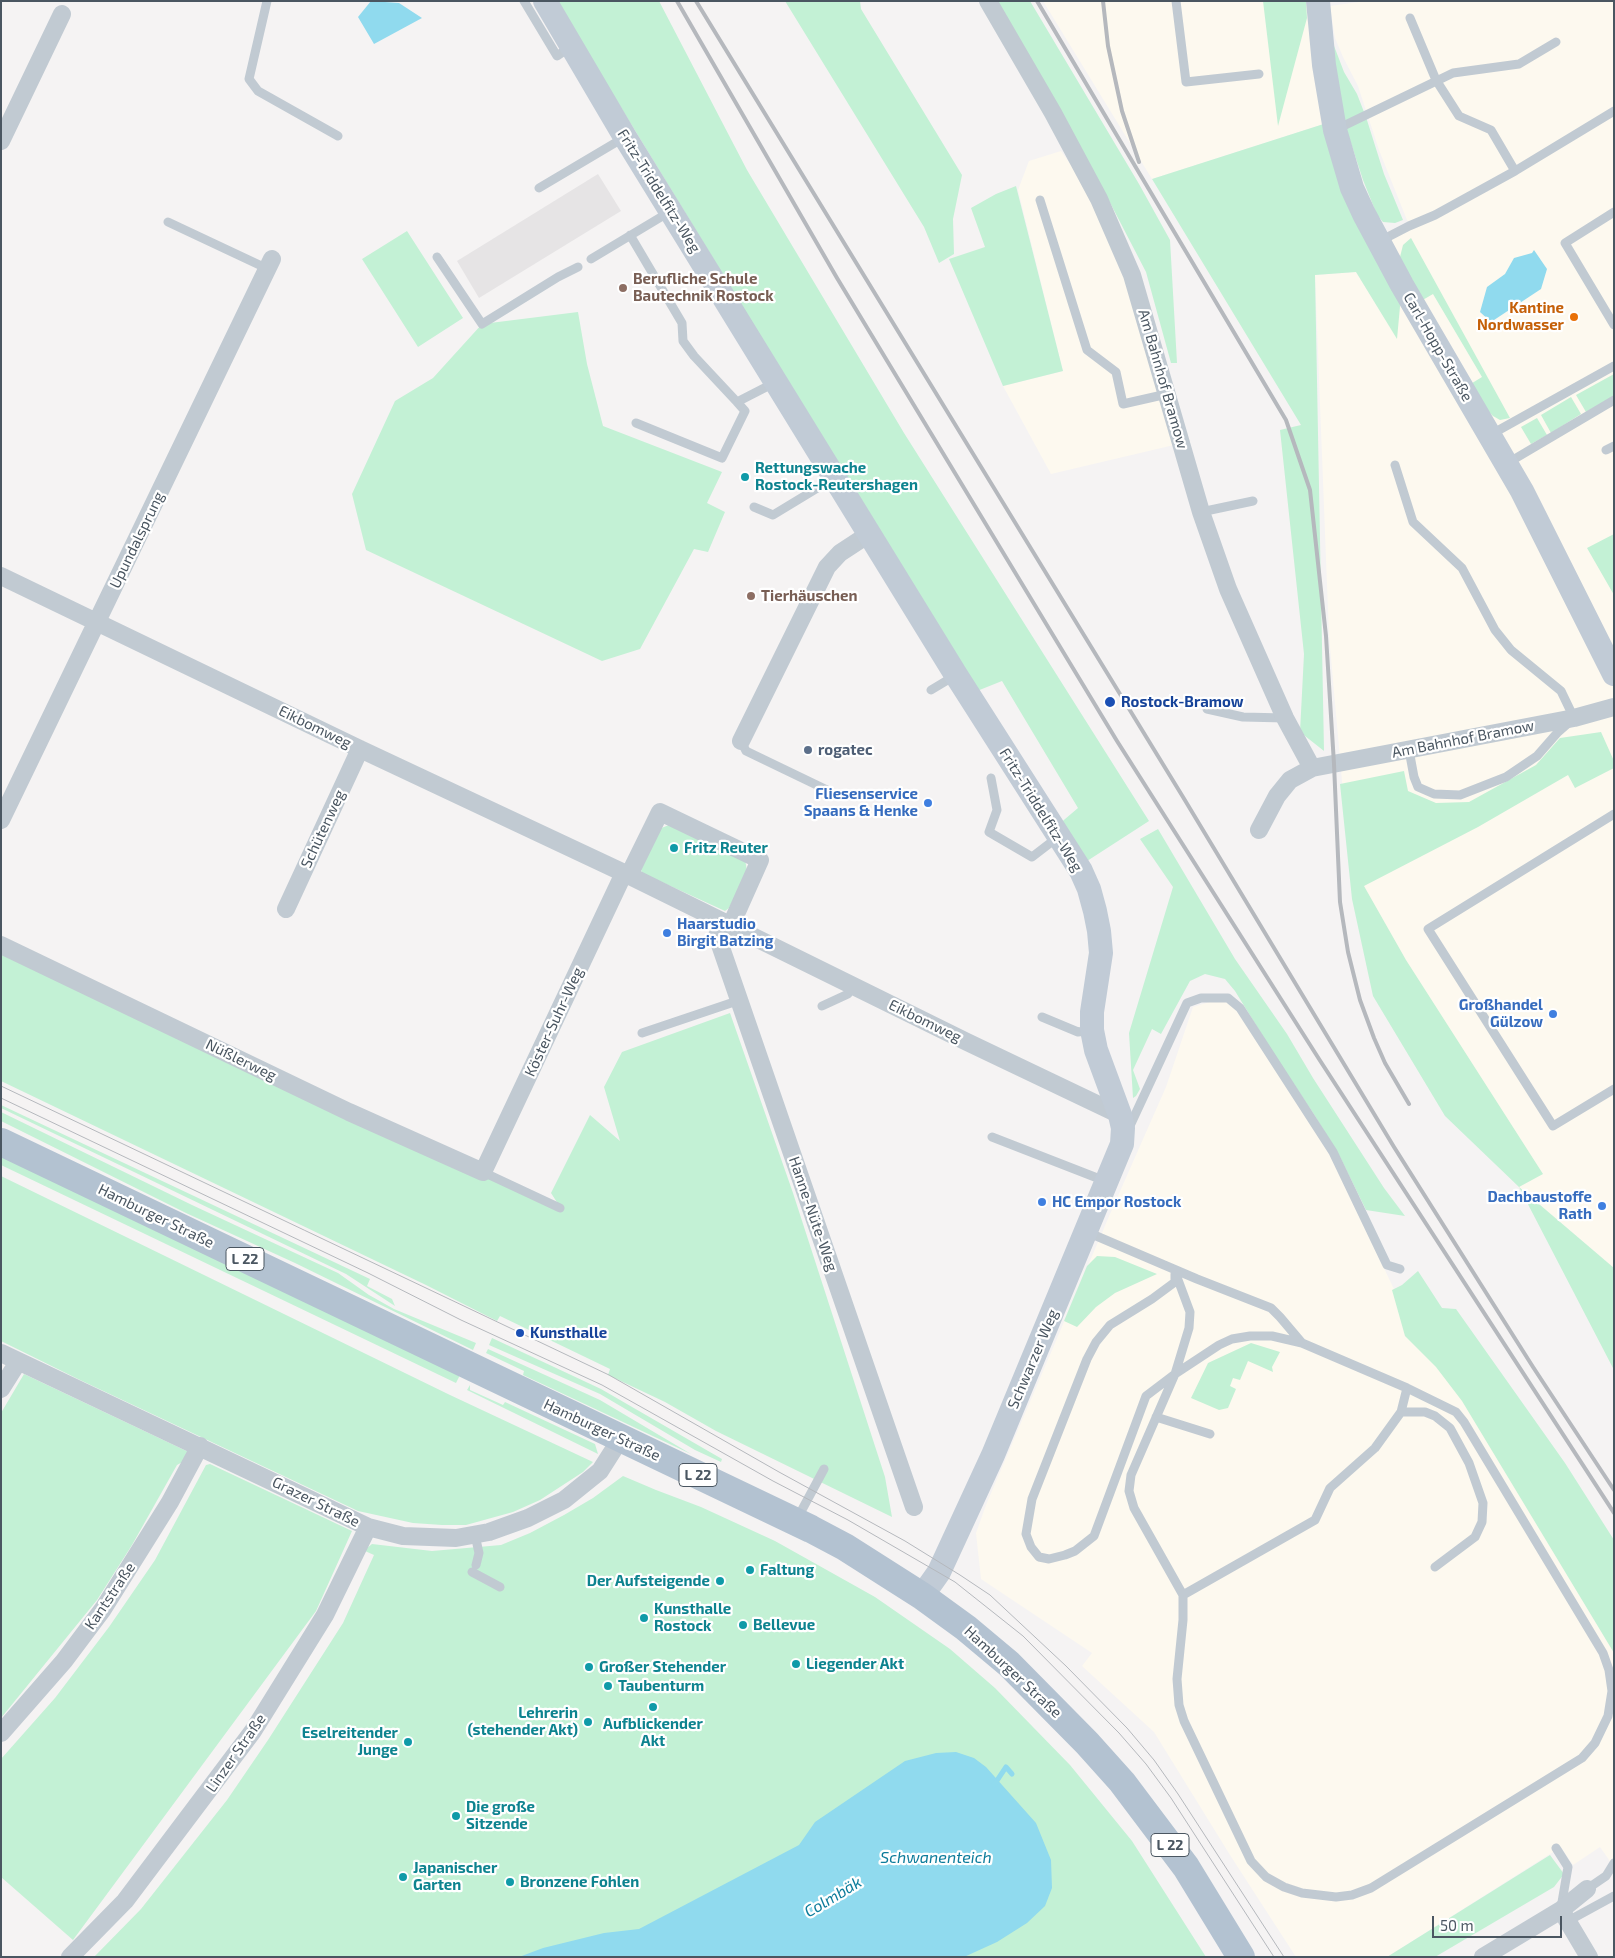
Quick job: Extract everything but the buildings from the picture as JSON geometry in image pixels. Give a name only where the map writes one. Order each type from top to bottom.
[{"type":"main road","name":"Hamburger Straße","points":[[1,1142],[796,1522],[845,1547],[922,1596],[966,1628],[1009,1664],[1087,1743],[1122,1782],[1186,1867],[1240,1957]]},
{"type":"street","name":"Fritz-Triddelfitz-Weg","points":[[545,1],[625,137],[777,381],[834,478],[1080,871],[1089,889],[1099,931],[1101,952],[1092,1012],[1092,1030],[1096,1050],[1120,1115]]},
{"type":"street","name":"Am Bahnhof Bramow","points":[[988,1],[1099,199],[1132,275],[1201,512],[1235,606],[1285,718],[1312,768]]},
{"type":"street","name":"Carl-Hopp-Straße","points":[[1318,1],[1324,65],[1335,130],[1352,188],[1378,242],[1506,464],[1614,674]]},
{"type":"street","points":[[1,141],[62,14]]},
{"type":"street","name":"Upundalsprung","points":[[1,820],[98,623],[270,264]]},
{"type":"street","points":[[742,741],[827,568],[840,553],[870,534]]},
{"type":"street","name":"Eikbomweg","points":[[1,576],[360,749],[627,874],[852,986],[1120,1115]]},
{"type":"street","name":"Am Bahnhof Bramow","points":[[1259,830],[1277,796],[1290,780],[1312,768],[1574,718],[1614,706]]},
{"type":"street","name":"Schütenweg","points":[[286,909],[360,749]]},
{"type":"street","points":[[627,874],[660,812],[760,860],[728,924]]},
{"type":"street","name":"Köster-Suhr-Weg","points":[[483,1172],[627,874]]},
{"type":"street","name":"Hanne-Nüte-Weg","points":[[728,924],[717,936],[914,1507]]},
{"type":"street","name":"Nüßlerweg","points":[[1,945],[349,1112],[483,1172]]},
{"type":"street","name":"Schwarzer Weg","points":[[922,1596],[939,1572],[959,1530],[1087,1232],[1122,1144],[1123,1128],[1120,1115]]},
{"type":"street","name":"Grazer Straße","points":[[1,1353],[368,1526],[403,1536],[438,1539],[474,1535],[510,1525],[564,1500],[600,1471],[621,1438]]},
{"type":"street","points":[[1,1389],[18,1362]]},
{"type":"street","name":"Kantstraße","points":[[1,1733],[64,1661],[103,1610],[175,1494],[200,1446]]},
{"type":"street","name":"Linzer Straße","points":[[70,1957],[125,1901],[253,1731],[325,1615],[368,1526]]},
{"type":"street","points":[[1483,1957],[1564,1916],[1587,1889]]},
{"type":"street","points":[[1564,1916],[1589,1957]]},
{"type":"lane","points":[[267,1],[249,79],[258,91],[338,136]]},
{"type":"lane","points":[[524,1],[557,56],[572,45]]},
{"type":"lane","points":[[1176,1],[1186,82],[1259,74]]},
{"type":"lane","points":[[1410,18],[1436,80],[1459,116],[1491,130],[1515,171]]},
{"type":"lane","points":[[1335,130],[1453,73],[1519,64],[1556,42]]},
{"type":"lane","points":[[1378,242],[1435,215],[1515,171],[1614,111]]},
{"type":"lane","points":[[539,188],[625,137]]},
{"type":"lane","points":[[1040,200],[1087,350],[1116,372],[1123,404],[1167,394]]},
{"type":"lane","points":[[591,259],[671,211]]},
{"type":"lane","points":[[1614,212],[1565,243],[1614,325]]},
{"type":"lane","points":[[168,222],[270,264]]},
{"type":"lane","points":[[630,235],[682,323],[683,341],[694,356],[745,411],[722,458],[636,423]]},
{"type":"lane","points":[[437,257],[482,324],[558,277],[578,267]]},
{"type":"lane","points":[[1490,435],[1614,366]]},
{"type":"lane","points":[[737,402],[777,381]]},
{"type":"lane","points":[[1506,464],[1614,400]]},
{"type":"lane","points":[[1396,465],[1413,522],[1462,568],[1495,630],[1511,650],[1561,691],[1574,718],[1558,732],[1537,756],[1506,777],[1460,795],[1434,794],[1418,787],[1414,778],[1409,750]]},
{"type":"lane","points":[[754,507],[773,515],[834,478]]},
{"type":"lane","points":[[1201,512],[1253,501]]},
{"type":"lane","points":[[931,690],[956,675]]},
{"type":"lane","points":[[1207,709],[1243,717],[1285,718]]},
{"type":"lane","points":[[742,741],[746,751],[827,790]]},
{"type":"lane","points":[[991,778],[998,810],[989,832],[1032,857],[1059,837]]},
{"type":"lane","points":[[1613,815],[1428,929],[1553,1126],[1614,1089]]},
{"type":"lane","points":[[822,1006],[848,994],[852,986]]},
{"type":"lane","points":[[1122,1144],[1187,1003],[1201,998],[1228,998],[1240,1008],[1333,1152],[1388,1265],[1400,1270]]},
{"type":"lane","points":[[642,1033],[740,1000]]},
{"type":"lane","points":[[1042,1017],[1078,1032],[1092,1030]]},
{"type":"lane","points":[[992,1137],[1107,1182]]},
{"type":"lane","points":[[483,1172],[560,1208]]},
{"type":"lane","points":[[1087,1232],[1270,1308],[1280,1316],[1302,1343]]},
{"type":"lane","points":[[1174,1269],[1175,1282],[1152,1300],[1110,1326],[1096,1342],[1087,1359],[1032,1499],[1026,1534],[1031,1547],[1039,1557],[1049,1559],[1065,1555],[1075,1551],[1094,1536],[1146,1396],[1175,1374],[1219,1344],[1232,1339],[1250,1336],[1272,1336],[1302,1343],[1407,1388],[1456,1412],[1464,1422],[1603,1652],[1609,1670],[1612,1691],[1608,1716],[1596,1743],[1582,1758],[1371,1888],[1352,1895],[1336,1897],[1302,1894],[1266,1877],[1251,1861],[1180,1713],[1177,1679],[1183,1620],[1182,1595],[1134,1508],[1129,1491],[1132,1474],[1175,1374],[1186,1342],[1190,1312],[1174,1269]]},
{"type":"lane","points":[[1182,1595],[1315,1520],[1330,1488],[1375,1448],[1401,1412],[1407,1388]]},
{"type":"lane","points":[[1401,1412],[1425,1412],[1435,1416],[1450,1428],[1469,1463],[1483,1503],[1482,1522],[1475,1537],[1435,1567]]},
{"type":"lane","points":[[1156,1417],[1210,1434]]},
{"type":"lane","points":[[796,1522],[824,1469]]},
{"type":"lane","points":[[474,1535],[479,1553],[474,1569],[500,1587]]},
{"type":"lane","points":[[1556,1848],[1568,1867],[1564,1916],[1614,1896]]},
{"type":"lane","points":[[1587,1889],[1606,1876],[1614,1864]]},
{"type":"shaded area","points":[[1043,1],[1318,1],[1333,121],[1152,179]]},
{"type":"shaded area","points":[[1366,1],[1614,1],[1614,1268],[1519,1187],[1351,881],[1329,636],[1315,275],[1356,272],[1397,338],[1378,242],[1409,225],[1379,150],[1358,86],[1335,38],[1330,6]]},
{"type":"shaded area","points":[[1061,151],[1087,188],[1136,305],[1174,445],[1051,474],[1003,386],[1063,371],[1018,190],[1029,161]]},
{"type":"shaded area","points":[[598,174],[621,211],[479,298],[457,261]]},
{"type":"shaded area","points":[[1213,1001],[1231,1002],[1238,1010],[1329,1153],[1413,1329],[1437,1358],[1614,1631],[1614,1867],[1600,1847],[1573,1865],[1561,1847],[1387,1957],[1296,1957],[1154,1732],[1082,1666],[1092,1653],[981,1579],[976,1533],[986,1505],[1166,1087],[1193,1007]]},
{"type":"green space","points":[[556,1],[659,1],[747,170],[904,433],[1149,821],[1084,863],[1058,825],[1078,808],[1002,681],[977,691]]},
{"type":"green space","points":[[785,1],[860,1],[861,9],[962,175],[953,219],[954,254],[939,263],[924,227]]},
{"type":"green space","points":[[997,1],[1030,1],[1139,184],[1170,240],[1177,363],[1171,363],[1146,272],[1104,191]]},
{"type":"green space","points":[[1263,1],[1306,1],[1307,18],[1278,126]]},
{"type":"green space","points":[[1331,38],[1344,72],[1357,94],[1364,112],[1344,123]]},
{"type":"green space","points":[[1366,117],[1384,174],[1403,220],[1395,223],[1383,222],[1377,215],[1346,128]]},
{"type":"green space","points":[[1333,121],[1402,285],[1397,339],[1356,272],[1315,275],[1324,751],[1300,732],[1304,654],[1280,430],[1301,425],[1152,179]]},
{"type":"green space","points":[[1016,186],[1063,371],[1003,386],[949,259],[985,247],[971,208],[996,194]]},
{"type":"green space","points":[[407,231],[463,318],[418,347],[362,259]]},
{"type":"green space","points":[[1411,238],[1510,418],[1500,420],[1483,406],[1469,385],[1482,377],[1433,294],[1421,301],[1399,261],[1403,245]]},
{"type":"green space","points":[[578,312],[587,364],[603,426],[722,472],[707,503],[725,512],[708,552],[694,549],[640,649],[602,661],[366,550],[352,494],[395,401],[433,378],[482,324]]},
{"type":"green space","points":[[1614,374],[1614,396],[1586,412],[1576,395]]},
{"type":"green space","points":[[1571,397],[1581,414],[1551,433],[1541,415]]},
{"type":"green space","points":[[1537,418],[1547,435],[1531,444],[1521,427]]},
{"type":"green space","points":[[1614,534],[1614,595],[1587,548]]},
{"type":"green space","points":[[1601,732],[1614,761],[1614,768],[1575,788],[1568,775],[1478,827],[1364,886],[1406,960],[1543,1174],[1519,1187],[1445,1116],[1373,996],[1352,899],[1340,784],[1404,771],[1408,791],[1436,803],[1469,802],[1536,765],[1560,738]]},
{"type":"green space","points":[[669,825],[745,859],[747,871],[729,908],[725,911],[642,873],[640,866],[659,829]]},
{"type":"green space","points":[[1158,829],[1235,959],[1287,1034],[1384,1188],[1405,1216],[1366,1210],[1340,1157],[1315,1116],[1235,991],[1225,979],[1205,974],[1190,981],[1161,1034],[1152,1029],[1133,1070],[1140,1089],[1133,1098],[1129,1033],[1173,887],[1140,839]]},
{"type":"green space","points":[[1,945],[560,1207],[551,1193],[590,1115],[620,1141],[604,1087],[622,1052],[730,1013],[793,1193],[885,1477],[892,1517],[716,1431],[665,1402],[608,1375],[610,1369],[500,1316],[497,1321],[1,1081]]},
{"type":"green space","points":[[1,1105],[370,1279],[367,1286],[392,1299],[395,1306],[346,1274],[1,1108]]},
{"type":"green space","points":[[1,1112],[192,1205],[338,1273],[369,1295],[394,1309],[476,1343],[473,1350],[295,1263],[186,1213],[1,1121]]},
{"type":"green space","points":[[1,1156],[460,1375],[456,1383],[1,1165]]},
{"type":"green space","points":[[1,1176],[450,1395],[593,1462],[583,1472],[540,1500],[513,1512],[466,1525],[413,1523],[358,1511],[80,1380],[1,1341]]},
{"type":"green space","points":[[1519,1187],[1614,1268],[1614,1370]]},
{"type":"green space","points":[[1097,1256],[1115,1257],[1157,1274],[1115,1293],[1096,1307],[1077,1327],[1064,1321],[1087,1266]]},
{"type":"green space","points":[[1418,1271],[1442,1308],[1456,1309],[1565,1463],[1614,1540],[1614,1653],[1462,1401],[1436,1367],[1405,1336],[1392,1290],[1402,1285]]},
{"type":"green space","points":[[492,1338],[601,1389],[722,1459],[721,1462],[695,1450],[600,1394],[489,1345]]},
{"type":"green space","points":[[1251,1343],[1280,1352],[1272,1367],[1273,1372],[1248,1361],[1240,1380],[1233,1378],[1230,1386],[1236,1389],[1228,1408],[1219,1410],[1191,1398],[1208,1363]]},
{"type":"green space","points":[[488,1349],[600,1400],[691,1454],[523,1375],[524,1371],[486,1353]]},
{"type":"green space","points":[[24,1374],[195,1455],[177,1465],[132,1545],[97,1600],[1,1718],[1,1413]]},
{"type":"green space","points":[[470,1385],[470,1390],[503,1405],[505,1402],[595,1444],[598,1454],[467,1390]]},
{"type":"green space","points":[[210,1464],[352,1531],[316,1611],[73,1940],[1,1877],[1,1759],[55,1698],[109,1627],[155,1560],[206,1465]]},
{"type":"green space","points":[[623,1476],[701,1507],[775,1541],[875,1597],[950,1649],[995,1688],[1070,1765],[1132,1841],[1206,1957],[94,1957],[141,1909],[227,1800],[268,1740],[343,1623],[374,1555],[365,1551],[367,1548],[372,1544],[432,1551],[501,1545],[530,1533],[564,1515],[593,1498]]},
{"type":"green space","points":[[1550,1855],[1564,1874],[1554,1887],[1435,1957],[1387,1957]]},
{"type":"water","points":[[371,1],[399,3],[422,18],[374,44],[358,17]]},
{"type":"water","points":[[1534,250],[1547,269],[1541,289],[1491,322],[1480,312],[1487,287],[1505,274],[1514,258],[1532,253]]},
{"type":"water","name":"Schwanenteich","points":[[956,1752],[974,1758],[986,1767],[1036,1823],[1051,1860],[1052,1888],[1045,1906],[1027,1923],[997,1942],[964,1957],[519,1957],[543,1948],[604,1933],[639,1929],[799,1845],[815,1822],[905,1761],[936,1753]]},
{"type":"waterway","name":"Colmbäk","points":[[994,1785],[1006,1767],[1012,1774]]},
{"type":"tram line","points":[[1,1086],[609,1375],[905,1541],[990,1595],[1066,1666],[1127,1728],[1154,1760],[1284,1957]]},
{"type":"tram line","points":[[1,1098],[368,1273],[461,1320],[602,1385],[773,1481],[848,1520],[955,1582],[1023,1636],[1119,1733],[1146,1764],[1171,1798],[1274,1957]]},
{"type":"railway","points":[[677,1],[837,278],[1117,741],[1319,1059],[1614,1513]]},
{"type":"railway","points":[[696,1],[1183,797],[1394,1147],[1533,1367],[1614,1490]]},
{"type":"railway","points":[[1037,1],[1286,420],[1310,490],[1326,636],[1340,902],[1348,952],[1360,1000],[1374,1038],[1385,1063],[1409,1104]]},
{"type":"railway","points":[[1103,1],[1108,46],[1122,111],[1139,162]]},
{"type":"place","name":"Berufliche Schule Bautechnik Rostock","points":[[623,288]]},
{"type":"place","name":"Kantine Nordwasser","points":[[1574,317]]},
{"type":"place","name":"Rettungswache Rostock-Reutershagen","points":[[745,477]]},
{"type":"place","name":"Tierhäuschen","points":[[751,596]]},
{"type":"place","name":"Rostock-Bramow","points":[[1110,702]]},
{"type":"place","name":"rogatec","points":[[808,750]]},
{"type":"place","name":"Fliesenservice Spaans & Henke","points":[[928,803]]},
{"type":"place","name":"Fritz Reuter","points":[[674,848]]},
{"type":"place","name":"Haarstudio Birgit Batzing","points":[[667,933]]},
{"type":"place","name":"Großhandel Gülzow","points":[[1553,1014]]},
{"type":"place","name":"HC Empor Rostock","points":[[1042,1202]]},
{"type":"place","name":"Dachbaustoffe Rath","points":[[1602,1206]]},
{"type":"place","name":"Kunsthalle","points":[[520,1333]]},
{"type":"place","name":"Faltung","points":[[750,1570]]},
{"type":"place","name":"Der Aufsteigende","points":[[720,1581]]},
{"type":"place","name":"Kunsthalle Rostock","points":[[644,1618]]},
{"type":"place","name":"Bellevue","points":[[743,1625]]},
{"type":"place","name":"Liegender Akt","points":[[796,1664]]},
{"type":"place","name":"Großer Stehender","points":[[589,1667]]},
{"type":"place","name":"Taubenturm","points":[[608,1686]]},
{"type":"place","name":"Aufblickender Akt","points":[[653,1707]]},
{"type":"place","name":"Lehrerin (stehender Akt)","points":[[588,1722]]},
{"type":"place","name":"Eselreitender Junge","points":[[408,1742]]},
{"type":"place","name":"Die große Sitzende","points":[[456,1816]]},
{"type":"place","name":"Japanischer Garten","points":[[403,1877]]},
{"type":"place","name":"Bronzene Fohlen","points":[[510,1882]]}]
